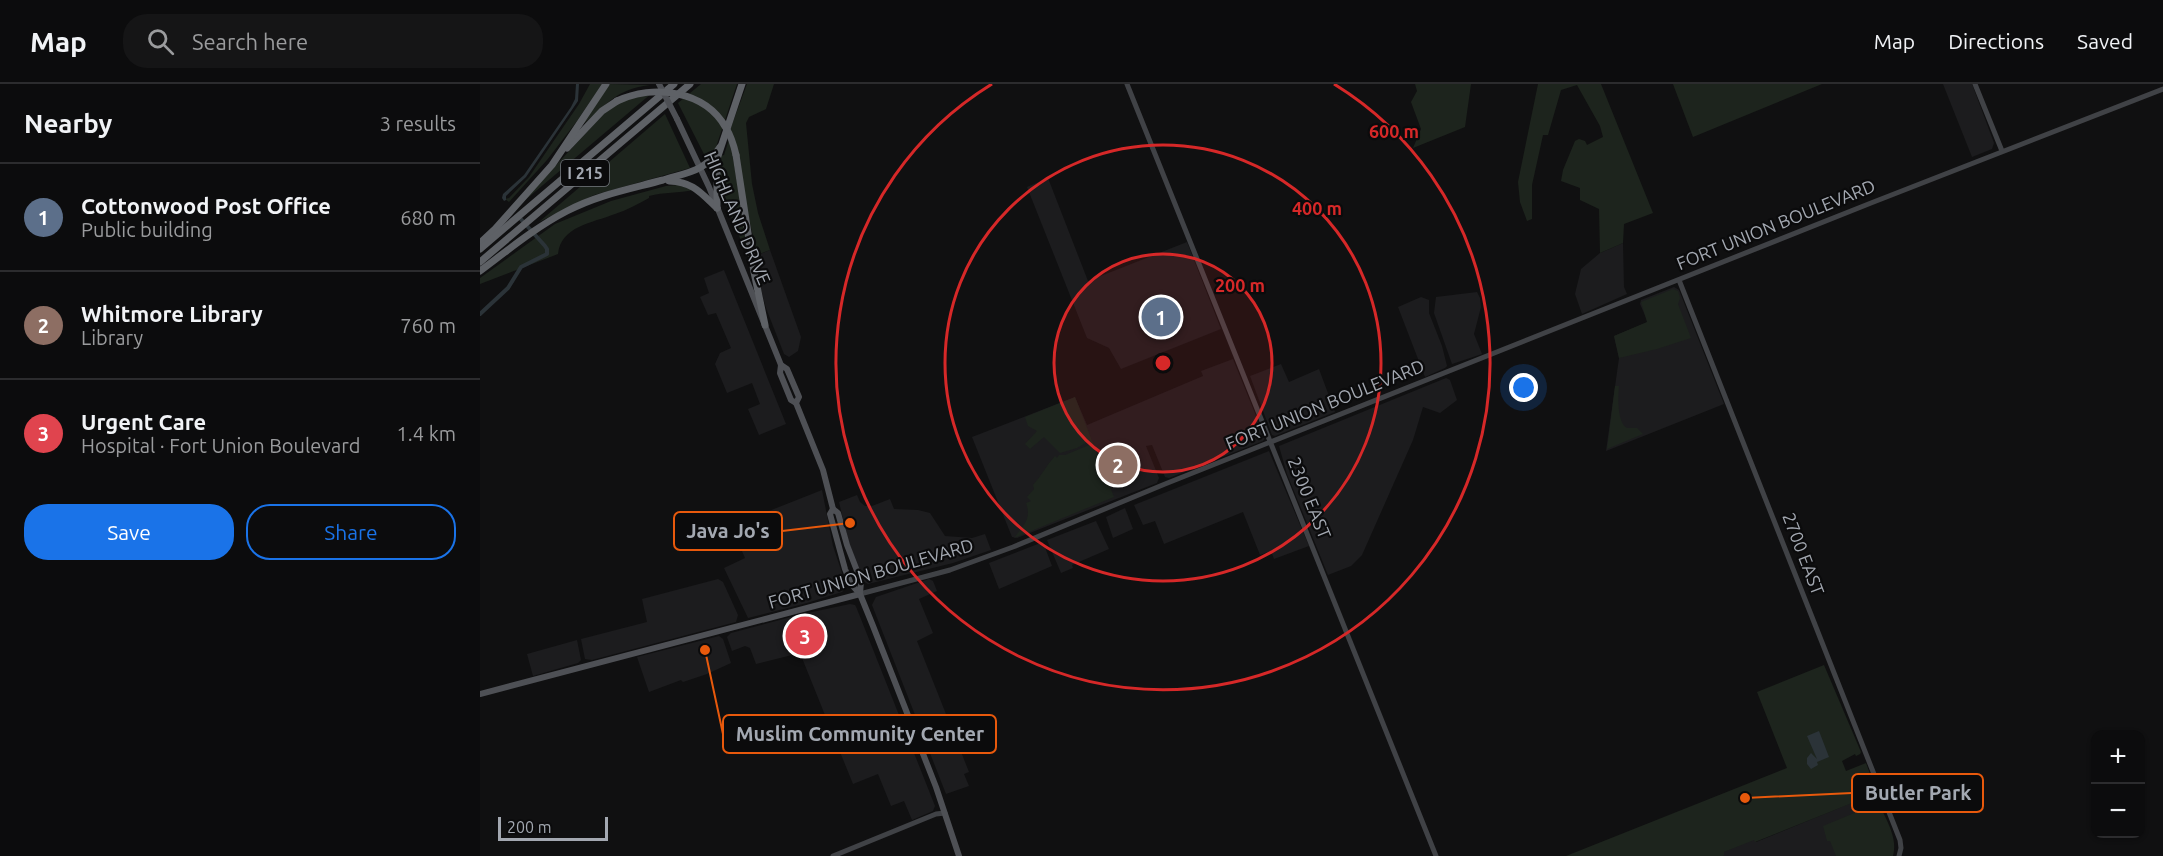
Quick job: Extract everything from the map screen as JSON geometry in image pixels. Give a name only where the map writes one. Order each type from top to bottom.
[{"type":"highway","points":[[552,165],[606,84]]},
{"type":"highway","name":"I 215","points":[[480,249],[674,84]]},
{"type":"highway","name":"I 215","points":[[480,262],[690,84]]},
{"type":"highway","points":[[717,208],[717,159],[742,84]]},
{"type":"highway","points":[[480,243],[602,111],[631,94],[658,90],[689,98],[706,106],[717,116],[726,128],[736,155],[754,272],[765,325]]},
{"type":"highway","points":[[480,271],[569,209],[606,195],[700,167],[711,161],[720,147]]},
{"type":"highway","points":[[660,180],[690,184],[717,208]]},
{"type":"main road","name":"HIGHLAND DRIVE","points":[[659,84],[700,167],[781,365],[787,369],[799,398],[796,403],[823,470],[833,509],[838,513],[861,581],[860,594],[945,813],[959,856]]},
{"type":"main road","name":"FORT UNION BOULEVARD","points":[[480,694],[860,594]]},
{"type":"street","name":"2300 EAST","points":[[1127,84],[1436,856]]},
{"type":"street","points":[[1975,84],[2002,151]]},
{"type":"street","name":"FORT UNION BOULEVARD","points":[[860,594],[934,574],[988,556],[2002,151],[2163,89]]},
{"type":"street","name":"2700 EAST","points":[[1679,280],[1900,840],[1899,856]]},
{"type":"street","points":[[833,856],[936,814],[945,813]]},
{"type":"shaded area","points":[[576,84],[579,84],[578,101],[526,177],[506,196],[504,201],[503,194],[524,175],[571,107],[575,99]]},
{"type":"shaded area","points":[[590,84],[602,84],[547,160],[509,202],[505,199],[509,198],[529,177]]},
{"type":"shaded area","points":[[610,84],[650,85],[627,91],[612,99],[582,125]]},
{"type":"shaded area","points":[[701,84],[737,84],[714,153],[707,160],[678,103]]},
{"type":"shaded area","points":[[747,84],[774,84],[766,109],[749,117],[746,123],[752,184],[758,213],[770,250],[757,255],[730,130]]},
{"type":"shaded area","points":[[1415,84],[1471,84],[1465,127],[1413,148],[1421,129],[1411,102],[1417,91]]},
{"type":"shaded area","points":[[1538,84],[1601,84],[1653,213],[1624,224],[1623,243],[1600,253],[1599,209],[1580,200],[1580,188],[1561,181],[1575,141],[1579,139],[1585,141],[1587,145],[1603,137],[1600,126],[1577,85],[1561,90],[1548,135],[1543,135],[1532,185],[1532,219],[1527,221],[1520,202],[1518,182]]},
{"type":"shaded area","points":[[1673,84],[1822,84],[1693,137]]},
{"type":"shaded area","points":[[1943,84],[1972,84],[1994,143],[1992,149],[1972,157]]},
{"type":"shaded area","points":[[652,93],[646,98],[517,207],[614,103]]},
{"type":"shaded area","points":[[665,114],[690,168],[594,195],[539,222]]},
{"type":"shaded area","points":[[729,139],[750,262],[724,200],[720,176],[720,156],[724,155]]},
{"type":"shaded area","points":[[1048,178],[1088,281],[1187,242],[1221,329],[1121,369],[1109,348],[1087,338],[1027,187]]},
{"type":"shaded area","points":[[678,185],[694,190],[649,196],[628,209],[571,231],[560,245],[558,254],[480,284],[480,278],[555,224],[611,201],[666,186]]},
{"type":"shaded area","points":[[1623,243],[1624,287],[1627,294],[1582,314],[1575,294],[1581,269],[1600,253]]},
{"type":"shaded area","points":[[770,250],[801,337],[798,351],[789,357],[784,354],[766,308],[758,278],[755,256]]},
{"type":"shaded area","points":[[724,270],[786,424],[759,435],[748,409],[760,404],[752,383],[727,393],[715,364],[720,353],[731,348],[716,313],[708,315],[700,297],[709,293],[704,278]]},
{"type":"shaded area","points":[[1674,287],[1679,290],[1724,404],[1606,451],[1619,358],[1614,336],[1648,322],[1640,304],[1641,300]]},
{"type":"shaded area","points":[[1673,289],[1678,291],[1680,298],[1678,304],[1691,338],[1619,358],[1614,336],[1647,322],[1641,302]]},
{"type":"shaded area","points":[[1477,292],[1481,307],[1474,334],[1482,354],[1452,364],[1434,313],[1436,297]]},
{"type":"shaded area","points":[[1421,297],[1429,300],[1429,313],[1447,366],[1425,377],[1398,307]]},
{"type":"shaded area","points":[[1233,359],[1265,438],[1263,441],[1169,478],[1165,477],[1152,445],[1146,446],[1159,478],[1157,483],[1017,538],[1012,537],[972,437],[1075,397],[1087,425],[1203,376],[1201,371]]},
{"type":"shaded area","points":[[1281,364],[1289,382],[1319,369],[1335,412],[1275,436],[1272,435],[1250,376]]},
{"type":"shaded area","points":[[1446,378],[1450,380],[1457,400],[1440,413],[1423,407],[1413,440],[1362,555],[1351,566],[1328,575],[1287,474],[1279,446]]},
{"type":"shaded area","points":[[1615,386],[1619,386],[1621,421],[1627,428],[1637,428],[1643,434],[1607,449]]},
{"type":"shaded area","points":[[1075,397],[1114,497],[1014,538],[1027,518],[1026,503],[1031,501],[1027,497],[1034,489],[1033,485],[1055,456],[1057,458],[1059,455],[1065,455],[1089,445],[1087,442],[1060,453],[1044,437],[1030,449],[1025,444],[1037,431],[1028,426],[1025,417]]},
{"type":"shaded area","points":[[1269,451],[1309,546],[1274,559],[1271,551],[1260,555],[1243,512],[1164,544],[1155,521],[1143,525],[1134,505]]},
{"type":"shaded area","points":[[822,490],[833,546],[845,582],[845,589],[807,603],[748,618],[724,568],[745,558],[731,526]]},
{"type":"shaded area","points":[[857,495],[865,506],[872,506],[890,499],[894,509],[930,513],[945,536],[972,538],[985,534],[991,550],[953,563],[868,584],[863,581],[848,540],[839,502]]},
{"type":"shaded area","points":[[1125,508],[1133,529],[1113,538],[1106,517]]},
{"type":"shaded area","points":[[1096,521],[1109,549],[1072,565],[1073,568],[1061,573],[1047,540]]},
{"type":"shaded area","points":[[1043,542],[1052,566],[999,589],[989,563]]},
{"type":"shaded area","points":[[718,579],[723,582],[738,615],[736,622],[592,660],[585,659],[581,639],[647,622],[642,599]]},
{"type":"shaded area","points":[[929,579],[933,581],[937,591],[919,599],[933,633],[917,641],[969,772],[964,774],[969,786],[946,794],[872,605],[876,597]]},
{"type":"shaded area","points":[[850,604],[855,605],[857,609],[935,806],[933,811],[912,820],[904,801],[891,806],[878,774],[853,784],[838,747],[860,737],[853,716],[829,725],[800,653],[756,664],[750,648],[745,646],[732,651],[727,637],[731,633],[798,615]]},
{"type":"shaded area","points":[[719,636],[723,639],[731,663],[707,674],[683,682],[681,680],[649,692],[637,657]]},
{"type":"shaded area","points":[[577,640],[581,660],[578,663],[533,676],[527,654]]},
{"type":"shaded area","points":[[1824,665],[1861,752],[1842,761],[1846,771],[1866,763],[1877,793],[1755,842],[1754,840],[1724,852],[1723,856],[1566,856],[1787,768],[1757,692]]},
{"type":"shaded area","points":[[1819,731],[1829,757],[1817,762],[1818,765],[1811,769],[1807,764],[1807,758],[1811,753],[1817,759],[1807,736]]},
{"type":"shaded area","points":[[1873,794],[1894,848],[1888,856],[1723,856],[1723,852],[1754,839],[1756,842]]},
{"type":"shaded area","points":[[1876,804],[1880,806],[1891,830],[1894,843],[1893,856],[1836,856],[1830,841],[1827,841],[1823,826]]},
{"type":"waterway","points":[[480,314],[508,288],[521,267],[547,254],[545,246],[519,217]]},
{"type":"place","name":"Cottonwood Post Office","points":[[1161,317]]},
{"type":"place","name":"Whitmore Library","points":[[1118,465]]},
{"type":"place","name":"Java Jo's","points":[[850,523]]},
{"type":"place","name":"Urgent Care","points":[[805,636]]},
{"type":"place","name":"Muslim Community Center","points":[[705,650]]},
{"type":"place","name":"Butler Park","points":[[1745,798]]}]
